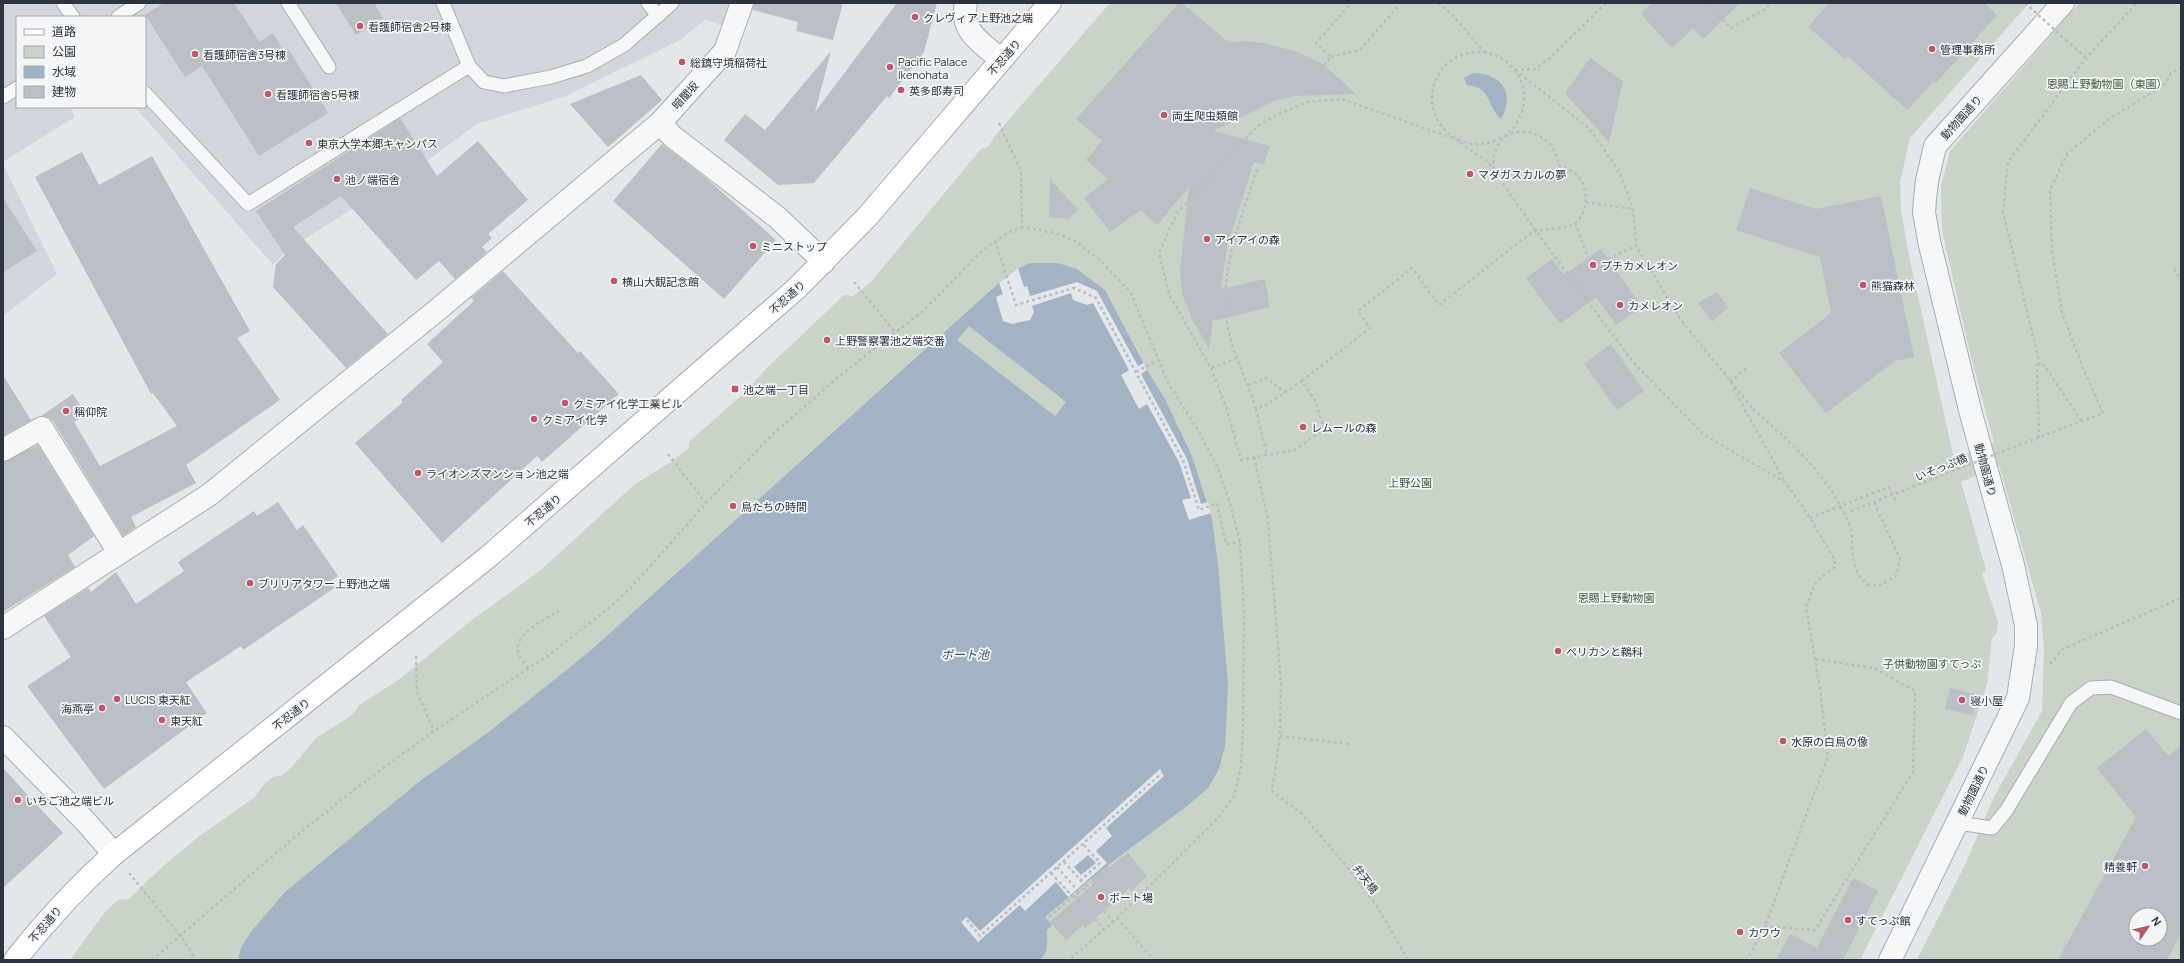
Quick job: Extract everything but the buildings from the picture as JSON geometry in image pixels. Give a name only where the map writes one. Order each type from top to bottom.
[{"type":"main road","name":"不忍通り","points":[[15,960],[46,921],[85,880],[114,854],[488,557],[774,309],[824,262],[868,217],[1050,3]]},
{"type":"street","points":[[966,3],[963,15],[966,25],[972,34],[1001,60]]},
{"type":"street","name":"動物園通り","points":[[1890,960],[2018,698],[2025,654],[2026,625],[2013,565],[1971,414],[1929,241],[1924,212],[1927,181],[1935,146],[2063,3]]},
{"type":"street","name":"暗闇坂","points":[[3,628],[215,490],[436,311],[660,123],[725,51],[737,5]]},
{"type":"street","points":[[660,123],[672,136],[794,232],[824,262]]},
{"type":"street","points":[[3,450],[42,428],[119,553]]},
{"type":"street","points":[[3,737],[86,822],[114,854]]},
{"type":"lane","points":[[63,3],[71,16]]},
{"type":"lane","points":[[120,16],[139,3]]},
{"type":"lane","points":[[288,3],[329,67]]},
{"type":"lane","points":[[443,3],[469,66],[484,82],[504,86],[551,77],[587,66],[624,45],[672,3]]},
{"type":"lane","points":[[648,3],[658,16]]},
{"type":"lane","points":[[146,94],[248,204],[469,66]]},
{"type":"lane","points":[[3,97],[16,89]]},
{"type":"lane","points":[[1958,823],[1992,828],[2006,810],[2071,703],[2091,688],[2111,687],[2181,713]]},
{"type":"path","points":[[1331,57],[1316,43],[1351,3]]},
{"type":"path","points":[[1324,65],[1331,57],[1360,50],[1401,3]]},
{"type":"path","points":[[1438,3],[1451,13],[1484,52]]},
{"type":"path","points":[[1515,70],[1535,69],[1550,58],[1606,3]]},
{"type":"path","points":[[1705,3],[1731,28],[1767,8],[1770,3]]},
{"type":"path","points":[[2025,3],[2086,58]]},
{"type":"path","points":[[2040,365],[2003,212],[2008,162],[2086,58],[2137,3]]},
{"type":"path","points":[[1785,482],[1704,435],[1633,362],[1535,230],[1494,169],[1488,162],[1455,139],[1441,127],[1433,110],[1432,92],[1438,75],[1450,61],[1466,53],[1484,52],[1501,58],[1590,129],[1619,172],[1633,209],[1636,246],[1681,320],[1753,409],[1798,451],[1829,486],[1840,504],[1851,530],[1854,562],[1859,577],[1868,585],[1881,585],[1896,576],[1900,558],[1874,502]]},
{"type":"path","name":"いそっぷ橋","points":[[1851,511],[2018,445],[2103,414],[2083,368],[2062,312],[2052,251],[2050,190],[2067,154],[2109,119],[2164,85],[2171,73],[2181,68]]},
{"type":"path","points":[[1494,169],[1495,151],[1519,122],[1525,104],[1524,86],[1515,70]]},
{"type":"path","points":[[1256,409],[1285,393],[1302,381],[1370,328],[1358,311],[1412,268],[1440,304],[1535,230],[1550,231],[1575,223],[1583,212],[1586,202],[1584,185],[1577,174],[1558,165],[1558,157],[1552,146],[1544,138],[1522,131],[1491,144],[1472,145],[1342,99],[1307,102],[1274,116],[1257,127],[1177,213],[1160,253],[1169,294],[1211,368],[1227,410],[1240,460],[1295,450],[1324,430],[1316,402],[1302,381]]},
{"type":"path","points":[[999,123],[1021,171],[1022,227]]},
{"type":"path","points":[[1258,167],[1229,256],[1225,311],[1230,339],[1248,384],[1256,409],[1267,455]]},
{"type":"path","points":[[1586,202],[1633,209]]},
{"type":"path","points":[[1575,223],[1588,258]]},
{"type":"path","points":[[152,960],[302,830],[355,789],[434,731],[572,638],[615,604],[706,503],[773,434],[837,378],[923,311],[981,252],[1007,232],[1022,227],[1055,233],[1075,241],[1100,260],[1131,293],[1168,383],[1198,430],[1217,466],[1230,503],[1240,542],[1244,613],[1243,731],[1241,767],[1234,796],[1218,818],[1114,922],[1069,960]]},
{"type":"path","points":[[995,241],[1008,276],[1016,305],[1074,288],[1096,298],[1183,460],[1199,510],[1217,503],[1226,544],[1240,542]]},
{"type":"path","points":[[1608,259],[1636,246]]},
{"type":"path","points":[[2174,269],[2181,280]]},
{"type":"path","points":[[854,282],[895,332]]},
{"type":"path","points":[[1211,368],[1237,358]]},
{"type":"path","points":[[1136,372],[1158,360]]},
{"type":"path","points":[[2039,438],[2037,365],[2040,365]]},
{"type":"path","points":[[2040,365],[2044,365],[2082,422]]},
{"type":"path","points":[[1730,382],[1748,367]]},
{"type":"path","points":[[1248,384],[1267,378],[1285,393]]},
{"type":"path","points":[[1730,382],[1785,482],[1810,518],[1835,560],[1835,567],[1817,580],[1806,607],[1815,659],[1828,756],[1765,926],[1747,960]]},
{"type":"path","points":[[668,454],[706,503]]},
{"type":"path","points":[[1254,457],[1268,520],[1274,582],[1281,684],[1280,736],[1349,744]]},
{"type":"path","points":[[1810,518],[1889,486],[1896,501],[1893,495]]},
{"type":"path","points":[[2050,664],[2063,649],[2181,598]]},
{"type":"path","points":[[528,668],[518,651],[519,643],[528,631],[559,611]]},
{"type":"path","points":[[416,656],[417,692],[434,731]]},
{"type":"path","points":[[1765,926],[1815,930],[1913,772],[1915,691],[1874,668],[1815,659]]},
{"type":"path","name":"弁天橋","points":[[1280,736],[1272,791],[1302,814],[1344,863],[1377,906],[1408,960]]},
{"type":"path","points":[[967,920],[980,936],[1057,867],[1084,845],[1162,773]]},
{"type":"path","points":[[1080,881],[1100,863],[1084,845]]},
{"type":"path","points":[[114,854],[180,935],[196,960]]},
{"type":"path","points":[[1064,862],[1085,887],[1088,893]]},
{"type":"path","points":[[1057,867],[1080,892]]},
{"type":"path","points":[[1051,873],[1079,901]]},
{"type":"path","points":[[1049,917],[1091,882]]},
{"type":"path","points":[[1104,911],[1114,922]]},
{"type":"path","points":[[1117,918],[1154,960]]},
{"type":"path","points":[[1095,919],[1104,930]]},
{"type":"shaded area","name":"東京大学本郷キャンパス","points":[[3,3],[729,3],[723,25],[705,20],[680,40],[566,96],[477,124],[427,161],[286,251],[273,265],[136,108],[146,108],[146,16],[16,16],[16,108],[70,108],[75,117],[3,162]]},
{"type":"shaded area","points":[[3,164],[57,274],[3,316]]},
{"type":"green space","name":"上野公園","points":[[1110,3],[2029,3],[1910,138],[1900,182],[1901,210],[1909,256],[1954,459],[1994,443],[1969,349],[1942,230],[1941,186],[1950,151],[2079,3],[2181,3],[2181,960],[1917,960],[1965,865],[1993,799],[2042,711],[2044,649],[2041,613],[1999,465],[1961,482],[1986,570],[1982,574],[1998,622],[1996,635],[1992,638],[1987,684],[1963,757],[1860,960],[70,960],[105,912],[118,900],[129,899],[160,869],[197,838],[255,797],[264,784],[273,777],[282,775],[291,768],[316,738],[354,713],[359,705],[397,681],[472,620],[541,570],[635,484],[671,462],[689,448],[689,442],[744,393],[768,367],[844,295],[853,296],[870,283],[981,149],[989,146],[994,137]]},
{"type":"water","points":[[1473,73],[1491,77],[1503,86],[1507,101],[1501,119],[1481,89],[1467,85],[1464,78]]},
{"type":"water","name":"ボート池","points":[[1030,263],[1058,263],[1077,269],[1105,290],[1147,370],[1165,399],[1192,456],[1212,519],[1218,564],[1228,685],[1225,746],[1219,769],[1208,788],[1187,806],[1108,865],[1045,917],[1052,925],[1047,930],[1046,950],[1040,960],[238,960],[241,948],[250,933],[285,892],[420,781],[490,731],[589,652],[1015,270]],"holes":[[[969,326],[1066,402],[1055,416],[957,340]]]},
{"type":"pier","points":[[1018,268],[1024,287],[1027,286],[1030,296],[1077,282],[1097,291],[1138,366],[1144,363],[1147,370],[1141,374],[1187,459],[1201,504],[1208,502],[1211,513],[1189,520],[1182,500],[1191,498],[1179,462],[1147,404],[1139,409],[1121,375],[1129,370],[1093,303],[1087,305],[1073,300],[1071,293],[1032,306],[1034,312],[1030,320],[1012,324],[1003,321],[996,297],[1003,294],[999,283]]},
{"type":"pier","points":[[1160,769],[1164,776],[1106,828],[1112,836],[1096,851],[1107,863],[1068,897],[1056,882],[1025,911],[1020,905],[978,942],[961,922],[967,917],[980,931]],"holes":[[[1088,855],[1096,863],[1081,875],[1074,867]]]},
{"type":"place","name":"クレヴィア上野池之端","points":[[915,17]]},
{"type":"place","name":"看護師宿舎2号棟","points":[[360,26]]},
{"type":"place","name":"管理事務所","points":[[1932,49]]},
{"type":"place","name":"看護師宿舎3号棟","points":[[195,54]]},
{"type":"place","name":"総鎮守境稲荷社","points":[[682,62]]},
{"type":"place","name":"Pacific Palace Ikenohata","points":[[890,67]]},
{"type":"place","name":"英多郎寿司","points":[[901,90]]},
{"type":"place","name":"看護師宿舎5号棟","points":[[268,94]]},
{"type":"place","name":"両生爬虫類館","points":[[1164,115]]},
{"type":"place","name":"東京大学本郷キャンパス","points":[[309,143]]},
{"type":"place","name":"マダガスカルの夢","points":[[1470,174]]},
{"type":"place","name":"池ノ端宿舎","points":[[337,179]]},
{"type":"place","name":"アイアイの森","points":[[1207,239]]},
{"type":"place","name":"ミニストップ","points":[[753,246]]},
{"type":"place","name":"プチカメレオン","points":[[1593,265]]},
{"type":"place","name":"横山大観記念館","points":[[614,281]]},
{"type":"place","name":"熊猫森林","points":[[1863,285]]},
{"type":"place","name":"カメレオン","points":[[1620,305]]},
{"type":"place","name":"上野警察署池之端交番","points":[[827,340]]},
{"type":"place","name":"池之端一丁目","points":[[735,389]]},
{"type":"place","name":"クミアイ化学工業ビル","points":[[565,403]]},
{"type":"place","name":"稱仰院","points":[[66,411]]},
{"type":"place","name":"クミアイ化学","points":[[534,419]]},
{"type":"place","name":"レムールの森","points":[[1303,427]]},
{"type":"place","name":"ライオンズマンション池之端","points":[[418,473]]},
{"type":"place","name":"鳥たちの時間","points":[[733,506]]},
{"type":"place","name":"ブリリアタワー上野池之端","points":[[250,583]]},
{"type":"place","name":"ペリカンと鵜科","points":[[1558,651]]},
{"type":"place","name":"LUCIS 東天紅","points":[[117,699]]},
{"type":"place","name":"寝小屋","points":[[1962,700]]},
{"type":"place","name":"海燕亭","points":[[102,708]]},
{"type":"place","name":"東天紅","points":[[162,720]]},
{"type":"place","name":"水原の白鳥の像","points":[[1783,741]]},
{"type":"place","name":"いちご池之端ビル","points":[[18,800]]},
{"type":"place","name":"精養軒","points":[[2145,866]]},
{"type":"place","name":"ボート場","points":[[1101,897]]},
{"type":"place","name":"すてっぷ館","points":[[1848,920]]},
{"type":"place","name":"カワウ","points":[[1740,932]]},
{"type":"park label","name":"恩賜上野動物園（東園）","points":[[2107,83]]},
{"type":"park label","name":"恩賜上野動物園","points":[[1616,597]]},
{"type":"park label","name":"子供動物園すてっぷ","points":[[1932,663]]}]
